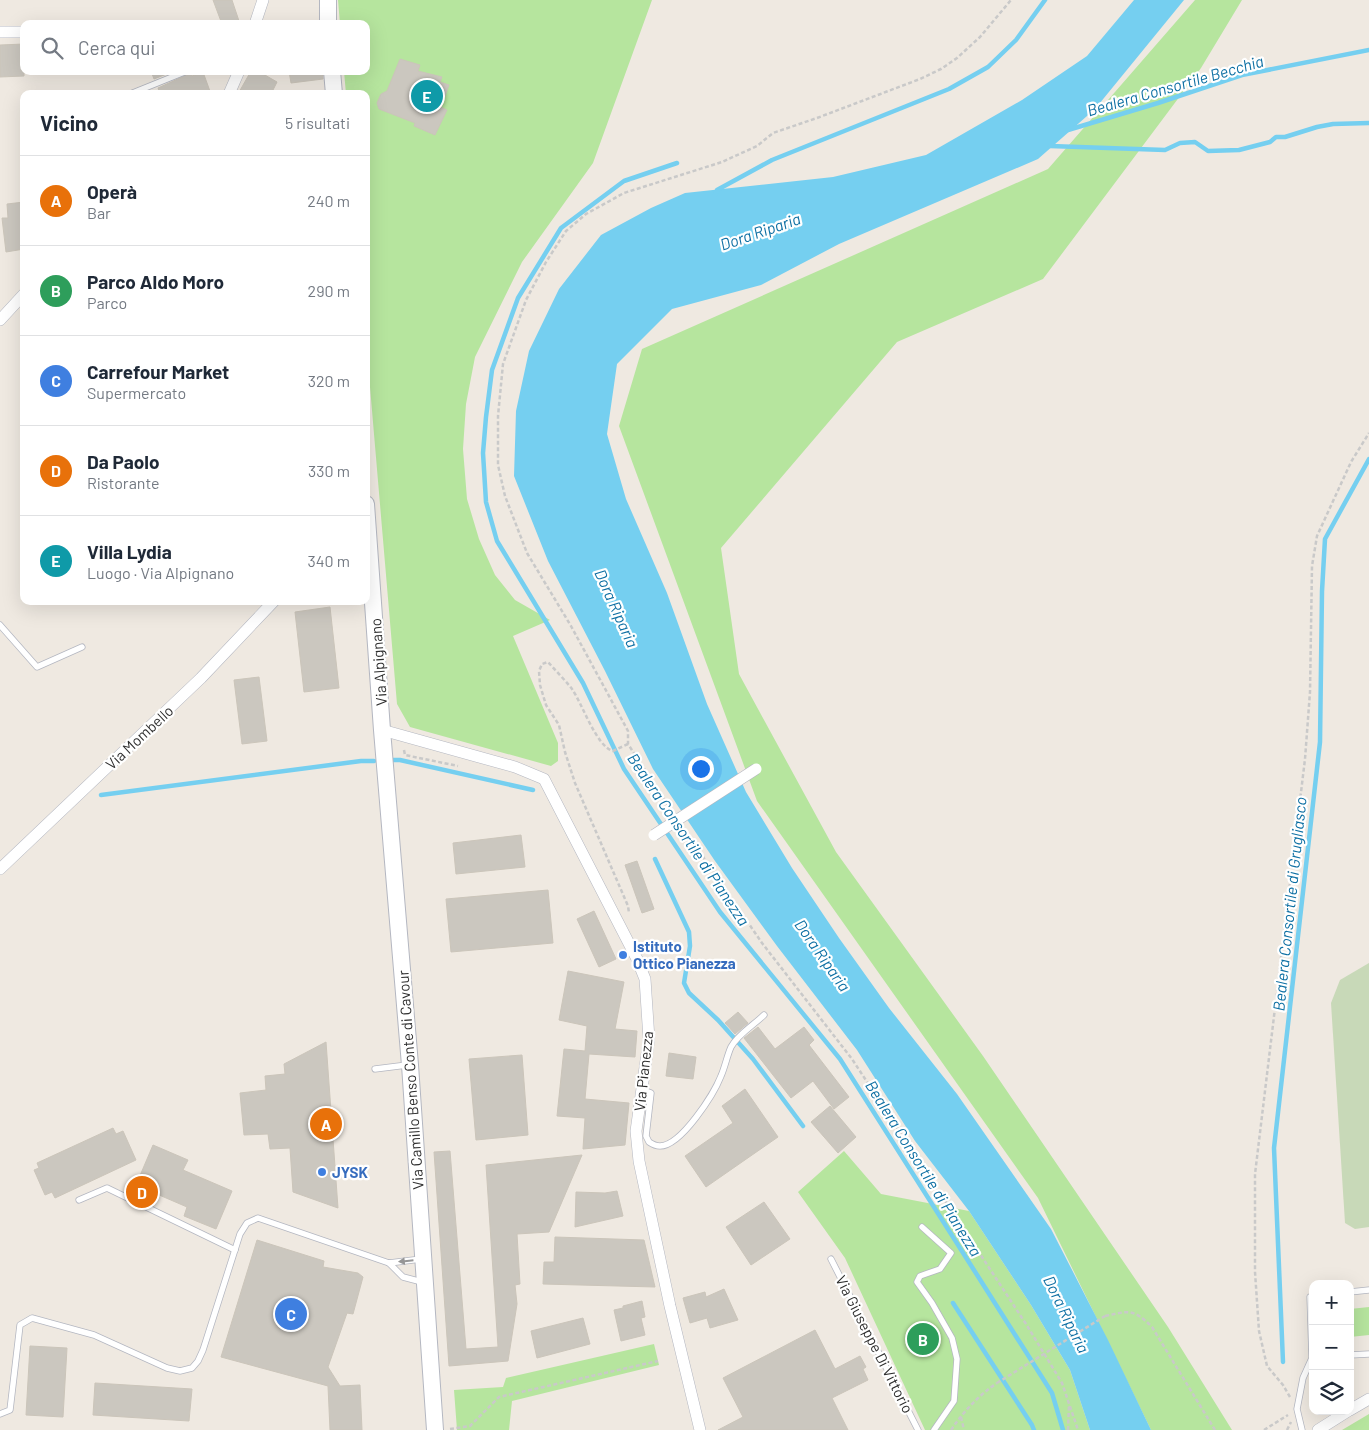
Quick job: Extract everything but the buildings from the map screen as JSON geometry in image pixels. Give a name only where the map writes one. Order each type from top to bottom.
[{"type":"street","points":[[256,20],[262,0]]},
{"type":"street","points":[[0,32],[20,32]]},
{"type":"street","points":[[231,90],[237,75]]},
{"type":"street","points":[[332,75],[334,90]]},
{"type":"street","points":[[0,320],[20,298]]},
{"type":"street","name":"Via Alpignano","points":[[370,572],[382,730]]},
{"type":"street","name":"Via Mombello","points":[[0,869],[201,678],[270,605]]},
{"type":"street","name":"Via Pianezza","points":[[382,730],[514,767],[544,780],[637,959],[645,979],[649,1039],[636,1131],[639,1161],[670,1306],[700,1430]]},
{"type":"street","name":"Via Camillo Benso Conte di Cavour","points":[[382,730],[410,1065],[435,1430]]},
{"type":"street","points":[[654,835],[756,769]]},
{"type":"street","points":[[1354,1408],[1369,1399]]},
{"type":"street","points":[[1318,1430],[1342,1415]]},
{"type":"lane","points":[[140,90],[177,75]]},
{"type":"lane","points":[[0,625],[37,667],[82,647]]},
{"type":"lane","points":[[642,1089],[650,1093],[646,1136],[649,1142],[659,1146],[669,1144],[683,1132],[701,1110],[720,1078],[732,1046],[740,1036],[764,1015]]},
{"type":"lane","points":[[375,1069],[410,1065]]},
{"type":"lane","points":[[79,1200],[107,1188],[235,1250]]},
{"type":"lane","points":[[0,1414],[10,1410],[20,1325],[32,1318],[94,1335],[167,1368],[180,1371],[192,1368],[203,1350],[240,1234],[247,1223],[258,1218],[389,1263],[423,1259]]},
{"type":"lane","points":[[922,1227],[951,1254],[940,1269],[920,1276],[918,1282],[952,1338],[957,1359],[954,1401],[934,1430]]},
{"type":"lane","name":"Via Giuseppe Di Vittorio","points":[[831,1259],[918,1430]]},
{"type":"lane","points":[[389,1263],[402,1278],[425,1283]]},
{"type":"lane","points":[[1354,1292],[1369,1290]]},
{"type":"lane","points":[[1354,1355],[1369,1354]]},
{"type":"lane","points":[[1302,1430],[1297,1409],[1303,1378],[1309,1365]]},
{"type":"path","points":[[674,815],[628,744],[628,731],[571,626],[527,553],[505,496],[498,465],[498,416],[503,364],[526,300],[546,262],[566,231],[586,214],[624,193],[722,162],[757,146],[774,133],[920,79],[941,69],[980,37],[1011,0]]},
{"type":"path","points":[[1264,1430],[1297,1409],[1283,1385],[1267,1366],[1259,1331],[1255,1174],[1305,759],[1310,692],[1312,566],[1317,536],[1351,462],[1369,433]]},
{"type":"path","points":[[628,744],[613,751],[607,749],[599,739],[572,690],[548,662],[542,664],[539,671],[540,685],[544,698],[560,725],[565,752],[575,783],[628,906],[629,916]]},
{"type":"path","points":[[402,736],[405,755],[460,766]]},
{"type":"path","points":[[680,823],[762,943],[852,1060],[1026,1324],[1062,1383],[1078,1430]]},
{"type":"path","points":[[951,1430],[960,1416],[980,1395],[997,1383],[1105,1316],[1124,1312],[1139,1314],[1152,1327],[1215,1430]]},
{"type":"path","points":[[447,1430],[470,1426],[499,1397],[658,1361]]},
{"type":"path","points":[[1068,1430],[1069,1404]]},
{"type":"path","points":[[960,1416],[964,1430]]},
{"type":"green space","points":[[338,0],[652,0],[593,163],[522,262],[475,357],[466,404],[463,449],[467,499],[479,539],[495,575],[515,600],[550,620],[513,636],[558,743],[558,761],[551,766],[410,727],[397,704],[370,387],[370,90],[346,90],[344,75],[370,75],[370,20],[340,20]]},
{"type":"green space","points":[[1195,0],[1242,0],[1201,68],[1043,279],[897,342],[721,548],[739,674],[836,852],[983,1056],[1168,1327],[1232,1430],[1151,1430],[1038,1198],[757,801],[619,426],[642,349],[1048,169]]},
{"type":"green space","points":[[1369,963],[1369,1227],[1355,1229],[1345,1223],[1331,1003],[1340,980]]},
{"type":"green space","points":[[844,1151],[881,1194],[969,1211],[1031,1305],[1070,1370],[1090,1430],[925,1430],[845,1258],[798,1192]]},
{"type":"green space","points":[[1369,1307],[1369,1335],[1354,1337],[1354,1309]]},
{"type":"green space","points":[[654,1344],[659,1365],[512,1401],[509,1430],[457,1430],[454,1390],[503,1387],[506,1378]]},
{"type":"green space","points":[[1369,1414],[1369,1430],[1342,1430]]},
{"type":"water","name":"Dora Riparia","points":[[1134,0],[1184,0],[1095,109],[1038,159],[839,244],[761,285],[672,309],[617,364],[607,434],[626,499],[667,593],[707,704],[746,792],[792,868],[839,938],[889,1008],[957,1094],[1051,1229],[1108,1340],[1151,1430],[1090,1430],[1070,1370],[1031,1305],[969,1211],[915,1141],[857,1050],[715,861],[653,769],[548,561],[514,476],[516,411],[529,351],[559,289],[601,235],[651,208],[685,193],[833,177],[926,155],[1022,100],[1087,56]]},
{"type":"waterway","points":[[715,195],[717,190],[772,160],[949,89],[988,67],[1016,40],[1045,0]]},
{"type":"waterway","name":"Bealera Consortile Becchia","points":[[1068,130],[1242,75],[1369,50]]},
{"type":"waterway","points":[[1050,146],[1165,150],[1180,143],[1195,142],[1208,151],[1239,150],[1270,142],[1276,137],[1285,137],[1317,127],[1333,124],[1369,123]]},
{"type":"waterway","name":"Bealera Consortile di Pianezza","points":[[677,163],[624,181],[561,228],[518,298],[492,370],[486,417],[483,453],[486,502],[497,541],[583,683],[624,769],[720,912],[840,1059],[1052,1393],[1063,1430]]},
{"type":"waterway","name":"Bealera Consortile di Grugliasco","points":[[1283,1362],[1274,1148],[1320,742],[1322,591],[1325,539],[1369,459]]},
{"type":"waterway","points":[[392,760],[400,760],[533,790]]},
{"type":"waterway","points":[[101,795],[361,761],[374,761]]},
{"type":"waterway","points":[[655,859],[689,932],[690,946],[684,983],[689,993],[718,1020],[753,1059],[803,1126]]},
{"type":"waterway","points":[[953,1303],[1034,1430]]},
{"type":"place","name":"Villa Lydia","points":[[427,96]]},
{"type":"place","name":"Istituto Ottico Pianezza","points":[[623,955]]},
{"type":"place","name":"Operà","points":[[326,1124]]},
{"type":"place","name":"JYSK","points":[[322,1172]]},
{"type":"place","name":"Da Paolo","points":[[142,1192]]},
{"type":"place","name":"Carrefour Market","points":[[291,1314]]},
{"type":"place","name":"Parco Aldo Moro","points":[[923,1339]]}]
